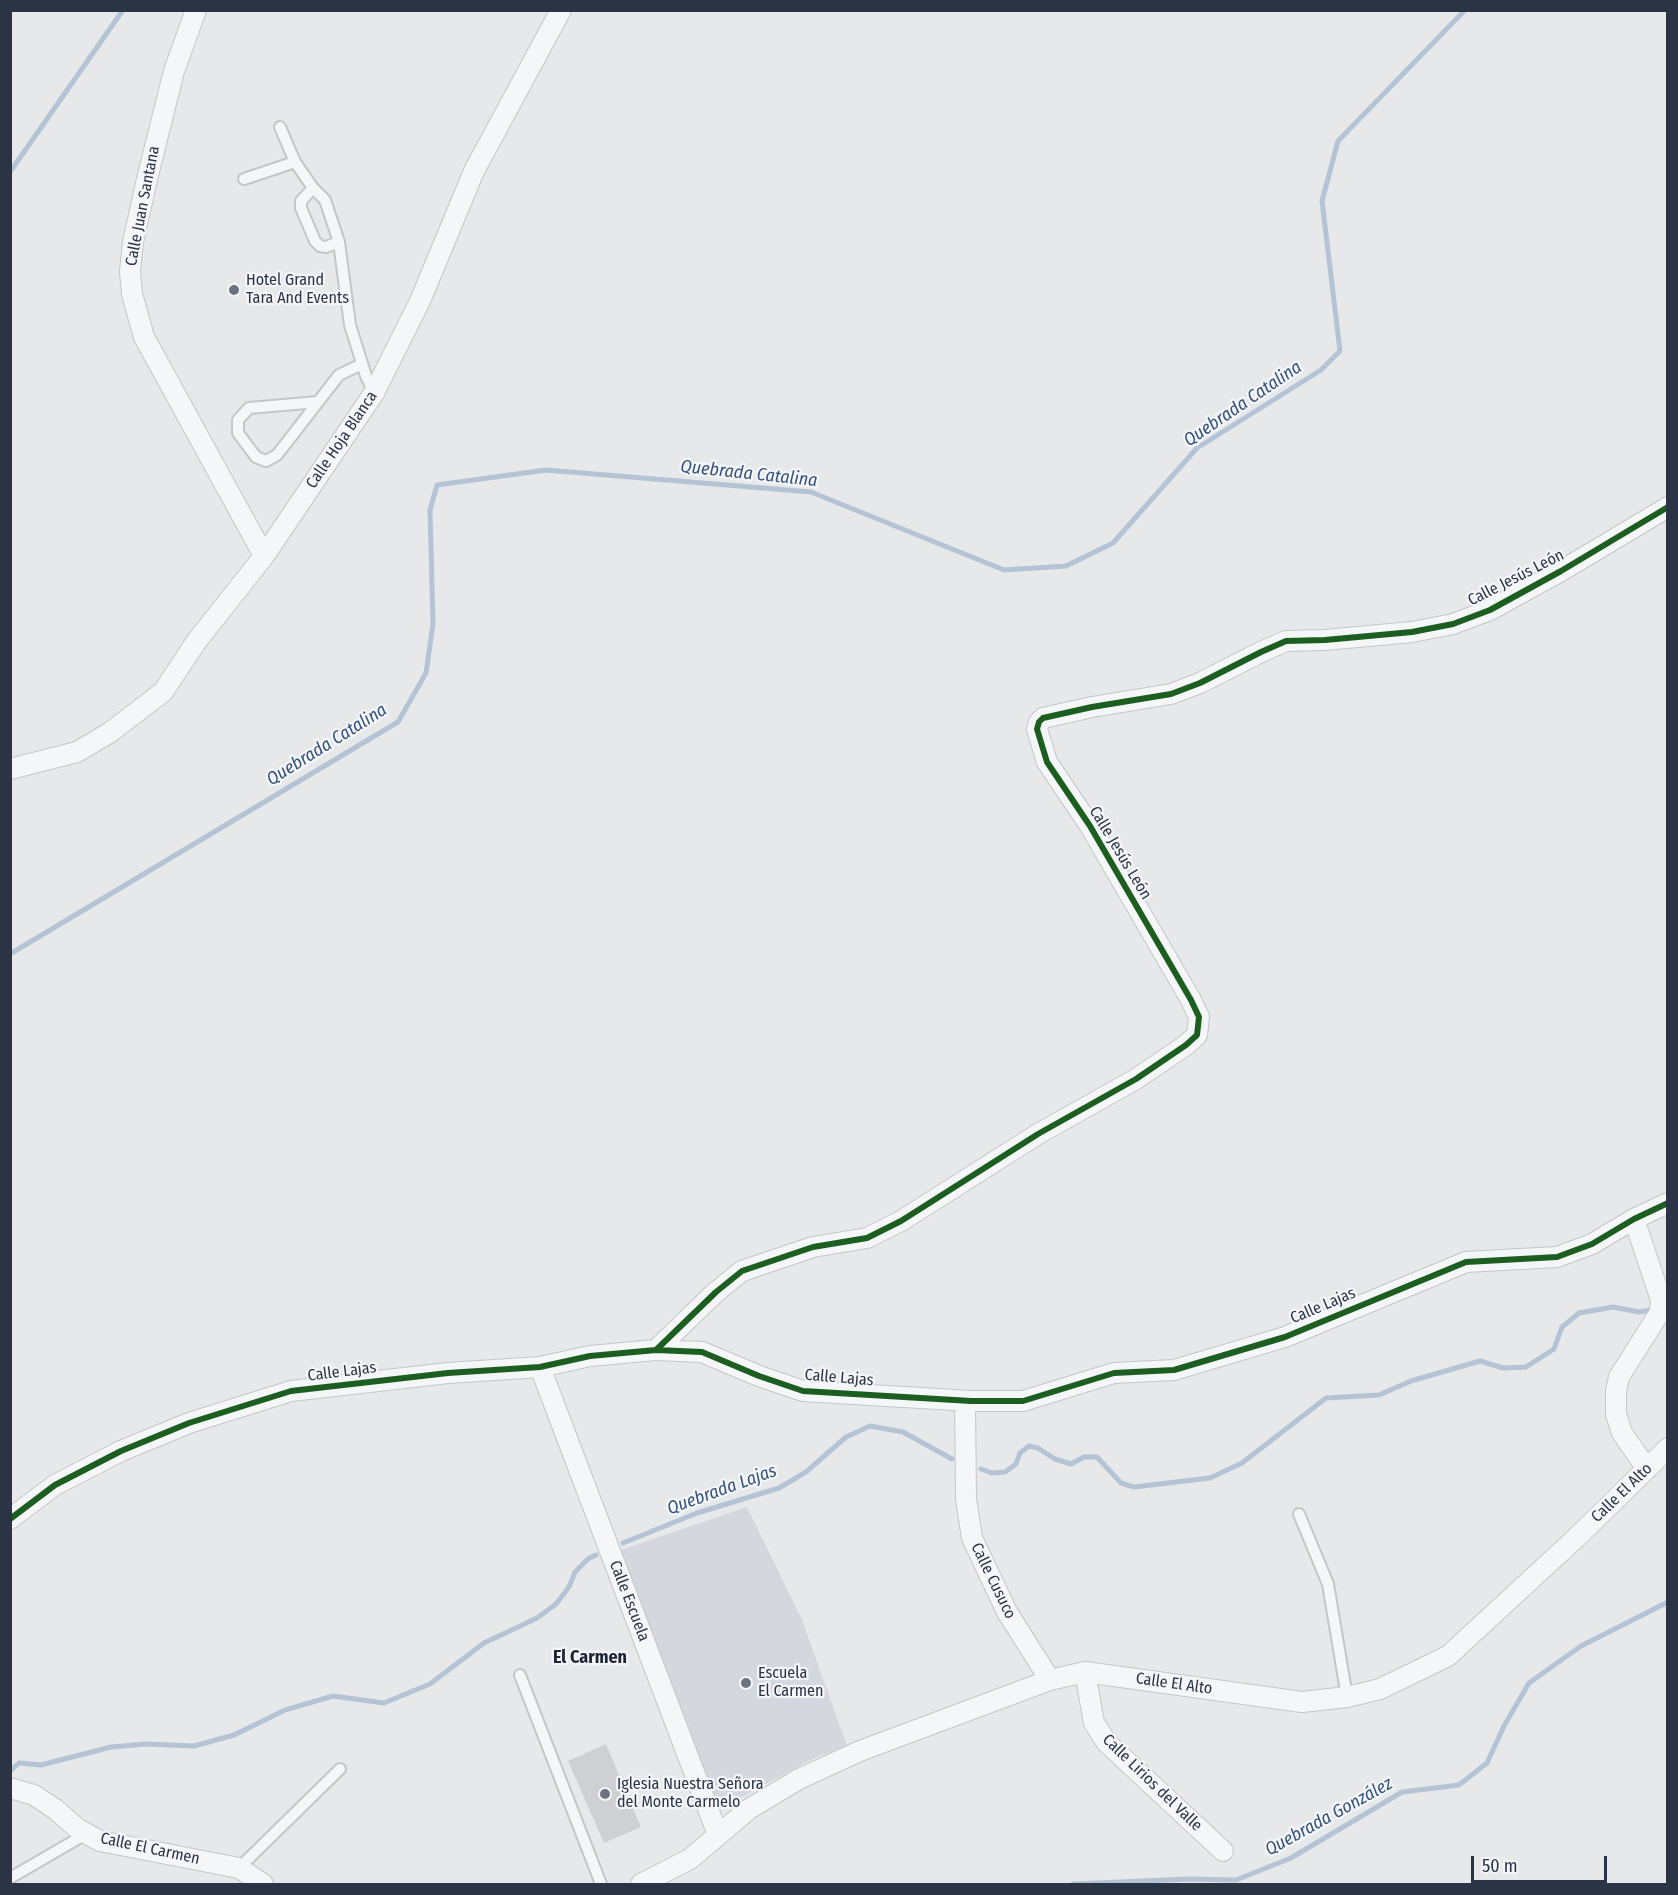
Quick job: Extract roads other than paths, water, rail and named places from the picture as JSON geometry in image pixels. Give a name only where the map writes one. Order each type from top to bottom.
[{"type":"street","name":"Calle Juan Santana","points":[[196,10],[174,71],[148,175],[133,243],[130,272],[132,294],[144,337],[264,556]]},
{"type":"street","name":"Calle Hoja Blanca","points":[[10,769],[77,752],[109,733],[163,692],[196,642],[264,556],[374,393],[420,301],[474,171],[561,10]]},
{"type":"street","name":"Calle Jesús León","points":[[656,1350],[716,1292],[742,1271],[813,1247],[867,1238],[901,1221],[1038,1134],[1136,1079],[1186,1046],[1197,1035],[1199,1017],[1191,1000],[1090,826],[1047,762],[1037,729],[1039,722],[1044,718],[1092,707],[1171,694],[1200,683],[1286,641],[1412,632],[1453,624],[1490,610],[1561,571],[1668,507]]},
{"type":"street","name":"Calle Lajas","points":[[10,1519],[55,1485],[121,1451],[189,1423],[291,1391],[448,1373],[540,1367],[590,1356],[656,1350],[702,1352],[759,1377],[803,1391],[965,1401],[1023,1401],[1114,1373],[1174,1370],[1285,1337],[1466,1262],[1557,1257],[1592,1244],[1634,1219],[1668,1203]]},
{"type":"street","points":[[1634,1219],[1661,1300],[1660,1312],[1619,1377],[1616,1391],[1616,1414],[1622,1433],[1647,1469]]},
{"type":"street","name":"Calle Escuela","points":[[540,1367],[718,1836]]},
{"type":"street","name":"Calle Cusuco","points":[[965,1401],[966,1499],[972,1538],[1007,1612],[1050,1680]]},
{"type":"street","name":"Calle El Alto","points":[[641,1884],[690,1859],[749,1809],[799,1779],[860,1751],[1050,1680],[1085,1672],[1302,1702],[1347,1697],[1380,1689],[1448,1656],[1668,1448]]},
{"type":"street","name":"Calle Lirios del Valle","points":[[1085,1672],[1094,1724],[1107,1743],[1223,1851]]},
{"type":"street","name":"Calle El Carmen","points":[[10,1788],[34,1795],[86,1834],[109,1843],[239,1868],[263,1884]]},
{"type":"lane","points":[[280,127],[295,162],[325,200],[339,242],[350,325],[374,393]]},
{"type":"lane","points":[[244,179],[295,162]]},
{"type":"lane","points":[[314,188],[301,201],[301,208],[315,241],[320,246],[326,247],[339,242]]},
{"type":"lane","points":[[318,402],[249,408],[238,420],[238,433],[256,457],[266,460],[277,455],[339,375],[362,364]]},
{"type":"lane","points":[[1299,1514],[1328,1584],[1347,1697]]},
{"type":"lane","points":[[520,1675],[601,1884]]},
{"type":"lane","points":[[239,1868],[340,1769]]},
{"type":"lane","points":[[10,1878],[86,1834]]},
{"type":"waterway","points":[[10,172],[123,10]]},
{"type":"waterway","name":"Quebrada Catalina","points":[[10,954],[398,722],[426,673],[433,624],[430,510],[437,485],[546,470],[811,492],[1004,570],[1066,566],[1113,543],[1197,448],[1321,370],[1340,351],[1322,201],[1338,141],[1465,10]]},
{"type":"waterway","name":"Quebrada Lajas","points":[[981,1469],[992,1473],[1005,1472],[1016,1464],[1020,1453],[1029,1446],[1071,1464],[1084,1457],[1097,1457],[1121,1483],[1134,1487],[1210,1478],[1242,1463],[1326,1398],[1379,1395],[1411,1381],[1480,1361],[1503,1368],[1526,1367],[1554,1349],[1562,1327],[1579,1313],[1613,1307],[1639,1312],[1657,1309]]},
{"type":"waterway","name":"Quebrada Lajas","points":[[623,1543],[697,1513],[779,1488],[806,1472],[846,1437],[870,1426],[903,1432],[952,1459]]},
{"type":"waterway","name":"Quebrada Lajas","points":[[10,1771],[19,1763],[41,1765],[111,1747],[146,1744],[194,1746],[234,1735],[285,1710],[333,1696],[384,1703],[430,1684],[484,1643],[537,1618],[556,1604],[569,1587],[575,1572],[588,1559],[596,1555]]},
{"type":"waterway","name":"Quebrada González","points":[[1073,1884],[1189,1879],[1236,1880],[1291,1858],[1402,1792],[1459,1785],[1487,1763],[1504,1726],[1529,1683],[1581,1646],[1668,1602]]},
{"type":"place","name":"Hotel Grand Tara And Events","points":[[234,290]]},
{"type":"place","name":"Escuela El Carmen","points":[[746,1683]]},
{"type":"place","name":"Iglesia Nuestra Señora del Monte Carmelo","points":[[605,1794]]},
{"type":"district","name":"El Carmen","points":[[590,1658]]}]
